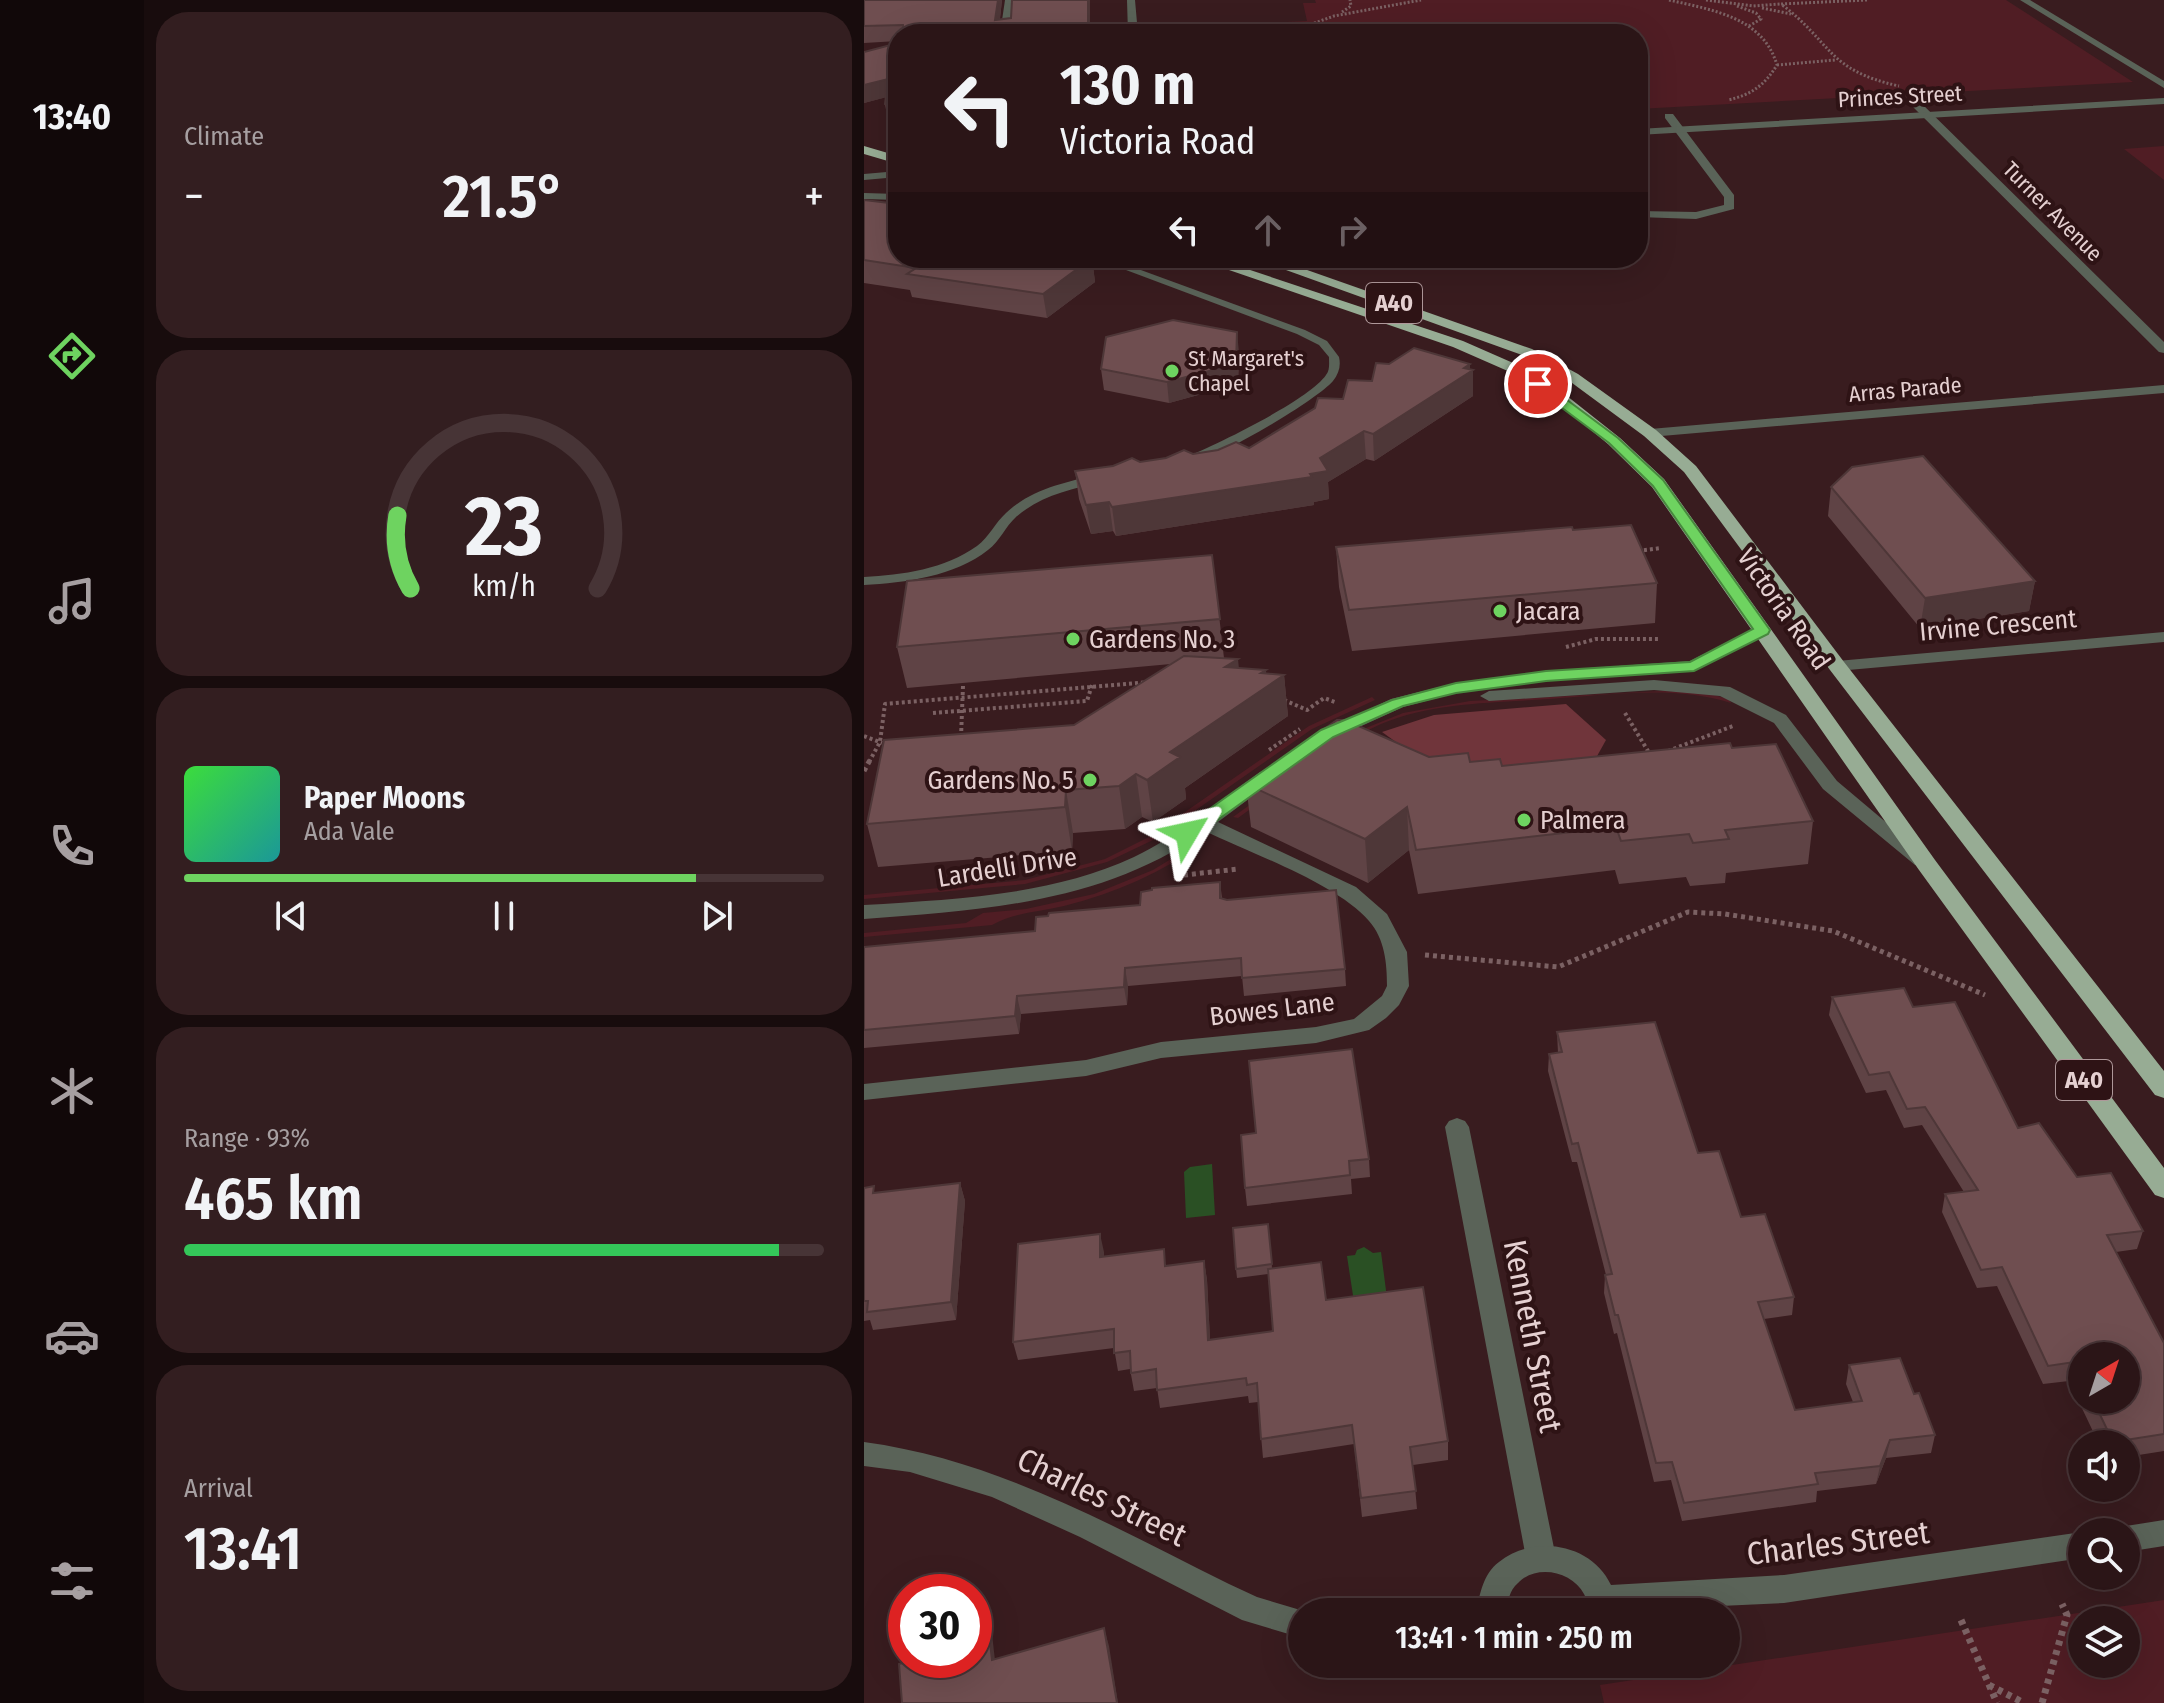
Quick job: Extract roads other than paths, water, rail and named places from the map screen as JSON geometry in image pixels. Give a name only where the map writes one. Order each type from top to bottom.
[{"type":"highway","points":[[864,136],[887,142]]},
{"type":"highway","points":[[864,150],[888,157]]},
{"type":"highway","name":"Victoria Road","points":[[1231,268],[1458,344],[1515,369],[1562,399],[1614,441],[1658,483],[1927,865],[2164,1188]]},
{"type":"highway","name":"Victoria Road","points":[[1289,268],[1475,331],[1527,352],[1573,377],[1650,433],[1690,469],[1837,666],[2164,1089]]},
{"type":"street","points":[[1006,24],[1009,0]]},
{"type":"street","points":[[1131,0],[1132,24]]},
{"type":"street","points":[[2024,0],[2164,87]]},
{"type":"street","points":[[2148,89],[2164,87]]},
{"type":"street","name":"Princes Street","points":[[1648,131],[1928,108],[2164,101]]},
{"type":"street","name":"Princes Street","points":[[1898,103],[1914,102]]},
{"type":"street","name":"Turner Avenue","points":[[1914,102],[1928,108],[2164,349]]},
{"type":"street","points":[[1653,117],[1684,115]]},
{"type":"street","points":[[1648,214],[1696,215],[1716,213],[1730,207],[1730,197],[1669,116]]},
{"type":"street","points":[[864,177],[888,175]]},
{"type":"street","name":"Arras Parade","points":[[1650,433],[2164,389]]},
{"type":"street","points":[[1308,747],[1349,722],[1397,703],[1456,688],[1546,676],[1694,666],[1762,630]]},
{"type":"street","name":"Irvine Crescent","points":[[1837,666],[2164,637]]},
{"type":"street","points":[[1397,703],[1654,685],[1724,691],[1780,719],[1830,785],[1927,865]]},
{"type":"street","name":"Lardelli Drive","points":[[864,912],[1026,896],[1072,886],[1142,861],[1284,764]]},
{"type":"street","name":"Bowes Lane","points":[[864,1092],[1086,1068],[1161,1050],[1340,1032],[1361,1025],[1391,1000],[1398,986],[1396,952],[1380,919],[1349,892],[1202,822]]},
{"type":"street","name":"Kenneth Street","points":[[1457,1127],[1541,1558]]},
{"type":"street","name":"Charles Street","points":[[864,1454],[938,1465],[983,1478],[1218,1594],[1253,1610],[1288,1620]]},
{"type":"street","points":[[2140,1537],[2164,1533]]},
{"type":"street","name":"Charles Street","points":[[1688,1598],[1784,1589],[2068,1547]]},
{"type":"street","points":[[1494,1598],[1496,1586],[1507,1572],[1523,1563],[1557,1558],[1586,1572],[1597,1585],[1601,1598]]},
{"type":"lane","points":[[864,196],[888,197]]},
{"type":"lane","points":[[1126,268],[1301,332],[1323,343],[1334,357],[1333,373],[1319,388],[1219,448],[1184,462]]},
{"type":"lane","points":[[864,581],[886,581],[939,568],[981,549],[1011,515],[1039,497],[1111,476]]},
{"type":"place","name":"St Margaret's Chapel","points":[[1172,371]]},
{"type":"place","name":"Jacara","points":[[1500,611]]},
{"type":"place","name":"Gardens No. 3","points":[[1073,639]]},
{"type":"place","name":"Gardens No. 5","points":[[1090,780]]},
{"type":"place","name":"Palmera","points":[[1524,820]]}]
